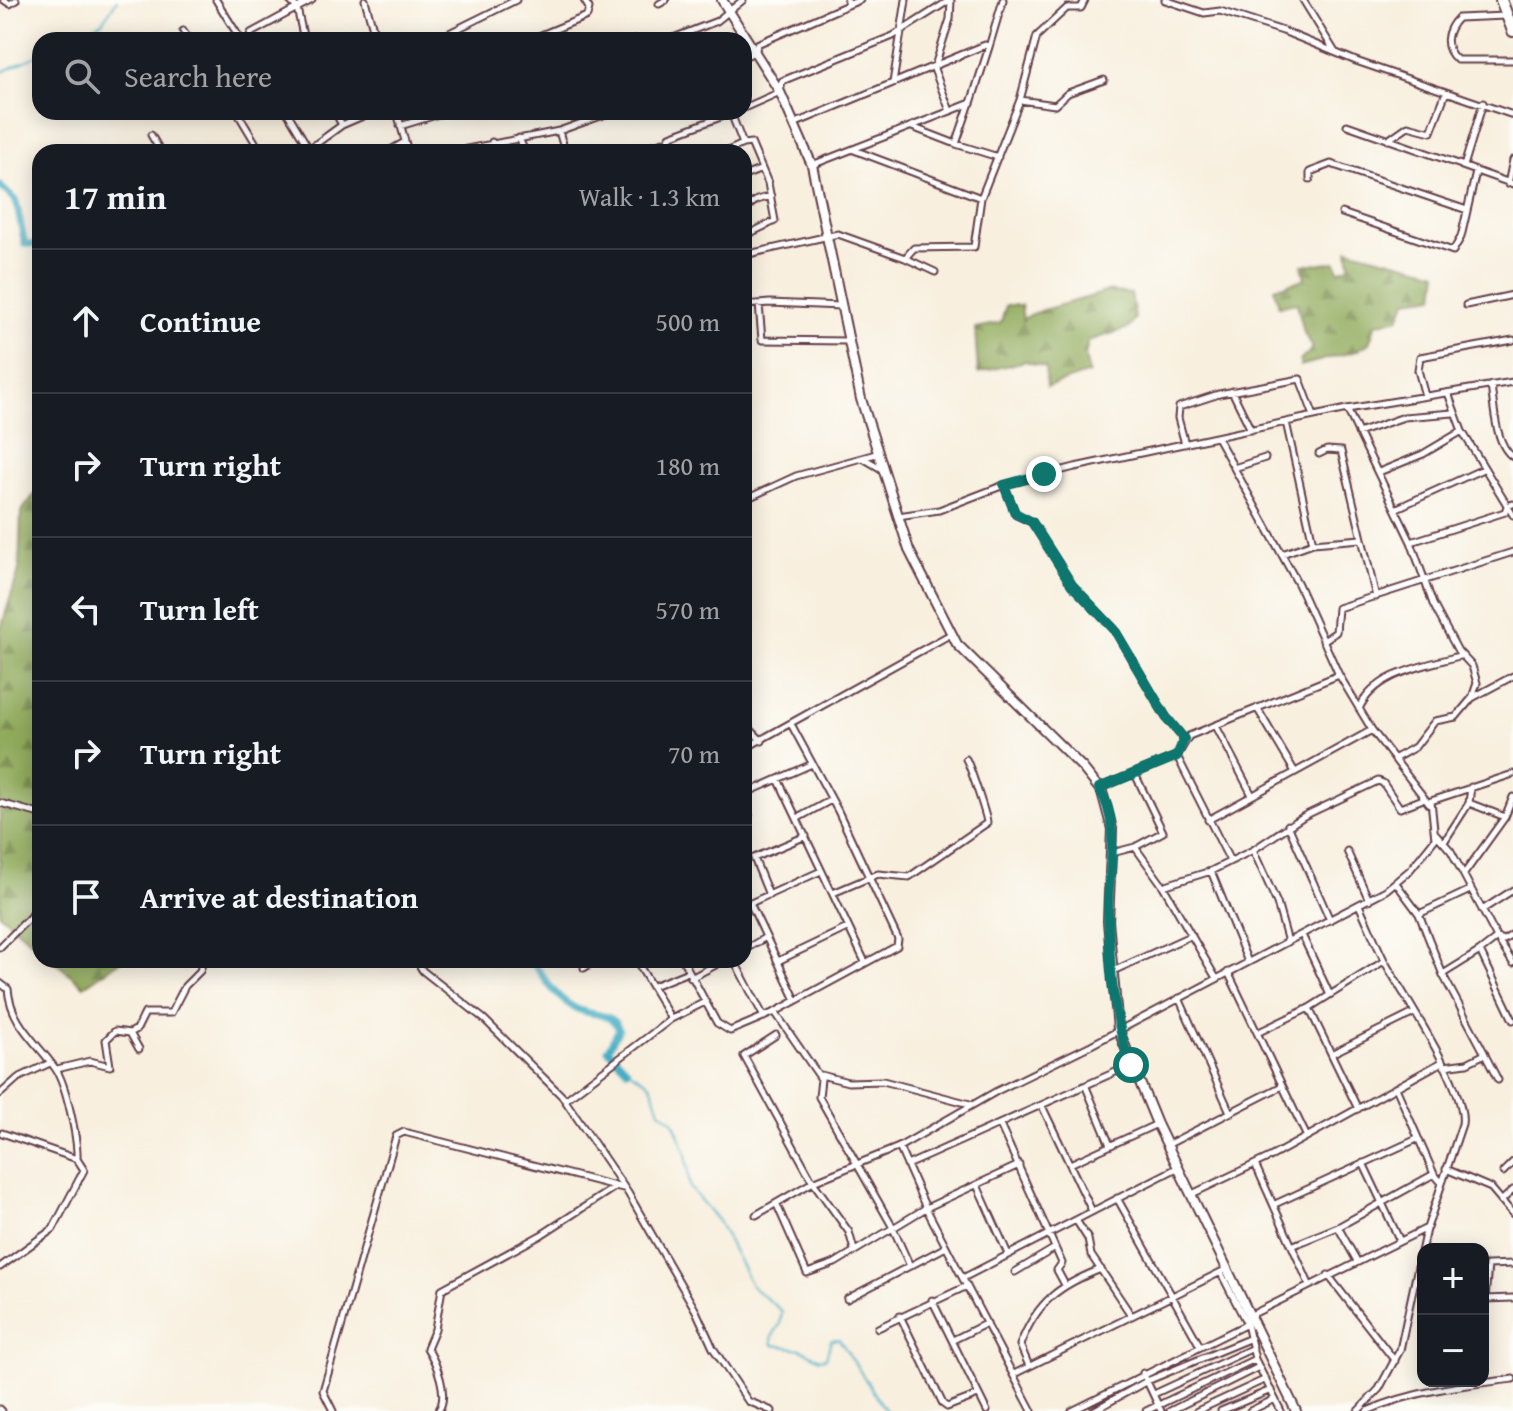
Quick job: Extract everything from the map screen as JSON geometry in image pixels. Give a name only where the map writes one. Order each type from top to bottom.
[{"type":"highway","points":[[1501,0],[1513,31]]},
{"type":"main road","points":[[722,0],[743,32]]},
{"type":"main road","points":[[752,45],[796,123],[812,165],[880,468],[896,516],[951,634],[972,661],[1099,788],[1111,819],[1108,903],[1118,1029],[1131,1065],[1224,1271],[1296,1411]]},
{"type":"street","points":[[4,0],[10,4],[16,0]]},
{"type":"street","points":[[227,0],[218,3],[236,32]]},
{"type":"street","points":[[289,0],[297,8],[302,32]]},
{"type":"street","points":[[253,32],[312,0]]},
{"type":"street","points":[[365,0],[374,32]]},
{"type":"street","points":[[496,0],[500,9]]},
{"type":"street","points":[[452,32],[516,0]]},
{"type":"street","points":[[548,32],[587,16],[589,8],[584,0]]},
{"type":"street","points":[[659,4],[666,0]]},
{"type":"street","points":[[689,32],[717,21],[743,0]]},
{"type":"street","points":[[752,53],[756,51],[757,44],[773,36],[848,2],[860,0]]},
{"type":"street","points":[[893,83],[906,0]]},
{"type":"street","points":[[752,104],[780,92],[782,81],[902,32],[951,0]]},
{"type":"street","points":[[950,111],[934,69],[950,19],[951,0]]},
{"type":"street","points":[[956,144],[1003,0]]},
{"type":"street","points":[[905,258],[914,248],[974,247],[981,198],[1020,100],[1037,36],[1067,8],[1081,8],[1085,0]]},
{"type":"street","points":[[1165,0],[1204,13],[1220,11],[1513,115]]},
{"type":"street","points":[[1303,0],[1335,52]]},
{"type":"street","points":[[1507,16],[1458,18],[1447,35],[1447,45],[1457,60],[1513,60]]},
{"type":"street","points":[[796,123],[985,45],[989,47]]},
{"type":"street","points":[[1020,100],[1055,105],[1068,93],[1104,80]]},
{"type":"street","points":[[1388,140],[1408,126],[1431,132],[1446,92]]},
{"type":"street","points":[[812,165],[971,103]]},
{"type":"street","points":[[1461,165],[1464,166],[1483,103]]},
{"type":"street","points":[[244,120],[252,128],[258,144]]},
{"type":"street","points":[[292,120],[306,144]]},
{"type":"street","points":[[339,120],[342,125]]},
{"type":"street","points":[[318,144],[354,120]]},
{"type":"street","points":[[399,120],[405,142],[401,144]]},
{"type":"street","points":[[400,126],[420,120]]},
{"type":"street","points":[[486,144],[559,131],[590,120]]},
{"type":"street","points":[[657,144],[686,128],[711,120]]},
{"type":"street","points":[[734,120],[743,144],[751,144]]},
{"type":"street","points":[[1347,125],[1510,184],[1513,160]]},
{"type":"street","points":[[911,126],[998,157]]},
{"type":"street","points":[[559,131],[563,144]]},
{"type":"street","points":[[151,135],[156,144]]},
{"type":"street","points":[[519,138],[522,144]]},
{"type":"street","points":[[752,145],[771,196],[774,224],[752,233]]},
{"type":"street","points":[[853,150],[981,198]]},
{"type":"street","points":[[1310,179],[1310,172],[1331,164],[1467,210]]},
{"type":"street","points":[[752,173],[762,169]]},
{"type":"street","points":[[1342,213],[1421,237],[1453,251],[1461,237],[1476,172]]},
{"type":"street","points":[[752,203],[771,196]]},
{"type":"street","points":[[752,253],[838,234],[935,272]]},
{"type":"street","points":[[1466,305],[1513,295]]},
{"type":"street","points":[[752,304],[842,306]]},
{"type":"street","points":[[759,304],[762,340],[849,340]]},
{"type":"street","points":[[1425,396],[1418,370],[1420,357],[1513,340]]},
{"type":"street","points":[[1185,444],[1178,418],[1179,407],[1232,391],[1300,379],[1314,416]]},
{"type":"street","points":[[896,516],[939,510],[1004,485],[1286,422],[1513,382]]},
{"type":"street","points":[[1491,385],[1498,428],[1508,454],[1513,457]]},
{"type":"street","points":[[1232,391],[1251,430]]},
{"type":"street","points":[[1448,393],[1462,431],[1483,469],[1510,505],[1513,515]]},
{"type":"street","points":[[1347,409],[1411,542],[1433,604],[1462,655],[1470,662],[1476,678],[1472,698]]},
{"type":"street","points":[[1358,433],[1404,417],[1454,414]]},
{"type":"street","points":[[1286,422],[1313,543]]},
{"type":"street","points":[[1379,472],[1423,454],[1462,431]]},
{"type":"street","points":[[1217,437],[1282,554],[1339,675],[1372,730],[1429,804],[1436,834],[1464,874],[1470,890],[1513,963]]},
{"type":"street","points":[[1319,454],[1327,450],[1341,451],[1376,597]]},
{"type":"street","points":[[752,496],[796,476],[876,454]]},
{"type":"street","points":[[863,458],[880,468]]},
{"type":"street","points":[[1234,468],[1265,458]]},
{"type":"street","points":[[1395,509],[1483,469]]},
{"type":"street","points":[[1004,485],[1016,515],[1032,522],[1072,585],[1114,629],[1166,717],[1184,739]]},
{"type":"street","points":[[1411,542],[1505,512],[1510,505]]},
{"type":"street","points":[[1282,554],[1313,543],[1361,539]]},
{"type":"street","points":[[1323,641],[1336,632],[1338,608],[1513,552]]},
{"type":"street","points":[[752,745],[951,634]]},
{"type":"street","points":[[1359,709],[1369,693],[1392,678],[1420,665],[1462,655]]},
{"type":"street","points":[[1099,788],[1177,756],[1184,739],[1339,675]]},
{"type":"street","points":[[1394,759],[1415,747],[1435,721],[1456,717],[1472,698],[1513,676]]},
{"type":"street","points":[[1257,708],[1295,773]]},
{"type":"street","points":[[687,968],[717,1023],[730,1031],[775,1012],[897,946],[898,939],[869,878],[791,724]]},
{"type":"street","points":[[1216,726],[1252,795]]},
{"type":"street","points":[[1208,820],[1372,730]]},
{"type":"street","points":[[752,731],[762,741]]},
{"type":"street","points":[[1177,756],[1230,861]]},
{"type":"street","points":[[833,893],[878,874],[909,877],[987,823],[975,792],[973,772],[966,759]]},
{"type":"street","points":[[752,790],[812,764]]},
{"type":"street","points":[[1112,853],[1135,847],[1164,829],[1135,774]]},
{"type":"street","points":[[1429,804],[1441,795],[1513,774]]},
{"type":"street","points":[[778,779],[865,962]]},
{"type":"street","points":[[1163,886],[1211,871],[1253,850],[1288,825],[1378,781],[1383,783],[1400,808],[1423,799]]},
{"type":"street","points":[[1444,842],[1469,803],[1471,787]]},
{"type":"street","points":[[1464,874],[1505,817],[1513,797]]},
{"type":"street","points":[[798,818],[831,800]]},
{"type":"street","points":[[0,803],[32,812]]},
{"type":"street","points":[[1469,803],[1505,817]]},
{"type":"street","points":[[1288,825],[1330,920]]},
{"type":"street","points":[[756,1215],[813,1182],[899,1147],[971,1104],[1369,900],[1396,883],[1425,853],[1436,834]]},
{"type":"street","points":[[769,895],[754,858],[806,836]]},
{"type":"street","points":[[1135,847],[1163,886],[1216,978]]},
{"type":"street","points":[[1253,850],[1277,903],[1288,943]]},
{"type":"street","points":[[1347,851],[1369,900]]},
{"type":"street","points":[[752,903],[821,871]]},
{"type":"street","points":[[1211,871],[1248,962]]},
{"type":"street","points":[[1396,883],[1419,914],[1443,975],[1498,1080]]},
{"type":"street","points":[[1419,914],[1470,890]]},
{"type":"street","points":[[1482,910],[1513,890]]},
{"type":"street","points":[[1358,1411],[1379,1389],[1404,1339],[1410,1294],[1427,1228],[1463,1118],[1443,1064],[1384,961],[1359,905]]},
{"type":"street","points":[[752,913],[796,1000]]},
{"type":"street","points":[[0,947],[32,915]]},
{"type":"street","points":[[778,961],[847,928]]},
{"type":"street","points":[[1497,938],[1504,940],[1513,934]]},
{"type":"street","points":[[1112,971],[1192,935]]},
{"type":"street","points":[[1302,935],[1329,993]]},
{"type":"street","points":[[752,945],[766,937]]},
{"type":"street","points":[[1443,975],[1497,938]]},
{"type":"street","points":[[1480,951],[1513,1020]]},
{"type":"street","points":[[1259,1032],[1309,1008],[1384,961]]},
{"type":"street","points":[[57,1069],[90,1061],[110,1066],[108,1035],[115,1031],[130,1033],[137,1029],[145,1013],[171,1013],[185,986],[201,968]]},
{"type":"street","points":[[421,968],[484,1019],[565,1100],[624,1188],[696,1311],[713,1348],[748,1401],[772,1411]]},
{"type":"street","points":[[642,968],[656,988],[671,1019]]},
{"type":"street","points":[[656,988],[706,968]]},
{"type":"street","points":[[738,968],[764,1017]]},
{"type":"street","points":[[1228,972],[1306,1135]]},
{"type":"street","points":[[0,1267],[53,1229],[84,1170],[77,1159],[75,1135],[57,1069],[10,1012],[8,989],[1,986]]},
{"type":"street","points":[[1179,998],[1230,1112]]},
{"type":"street","points":[[565,1100],[671,1019],[705,1002]]},
{"type":"street","points":[[1309,1008],[1358,1109]]},
{"type":"street","points":[[775,1012],[819,1074],[819,1097],[892,1226],[910,1266]]},
{"type":"street","points":[[1333,1053],[1414,1013]]},
{"type":"street","points":[[130,1033],[139,1049]]},
{"type":"street","points":[[776,1035],[744,1056],[813,1182],[849,1232],[854,1250]]},
{"type":"street","points":[[1191,1195],[1443,1064],[1467,1063],[1485,1054]]},
{"type":"street","points":[[0,1094],[18,1078],[50,1063]]},
{"type":"street","points":[[907,1165],[1131,1065]]},
{"type":"street","points":[[819,1074],[848,1082],[883,1081],[971,1104]]},
{"type":"street","points":[[1086,1086],[1110,1145]]},
{"type":"street","points":[[1167,1145],[1282,1086]]},
{"type":"street","points":[[1397,1090],[1434,1174],[1442,1182]]},
{"type":"street","points":[[1042,1106],[1092,1211]]},
{"type":"street","points":[[1070,1164],[1157,1124]]},
{"type":"street","points":[[1000,1125],[1051,1232],[1062,1263],[1057,1270],[1064,1283]]},
{"type":"street","points":[[333,1411],[323,1391],[396,1136],[404,1132],[624,1188]]},
{"type":"street","points":[[2,1133],[77,1159]]},
{"type":"street","points":[[1275,1204],[1417,1139]]},
{"type":"street","points":[[899,1147],[926,1208],[1014,1374],[1030,1411]]},
{"type":"street","points":[[1503,1172],[1513,1162]]},
{"type":"street","points":[[1363,1163],[1400,1241]]},
{"type":"street","points":[[1255,1164],[1309,1284]]},
{"type":"street","points":[[777,1205],[805,1272],[830,1266],[892,1226],[1019,1165]]},
{"type":"street","points":[[963,1278],[1177,1168]]},
{"type":"street","points":[[1446,1169],[1491,1188],[1513,1216]]},
{"type":"street","points":[[1294,1245],[1338,1227],[1434,1174]]},
{"type":"street","points":[[977,1185],[1008,1254]]},
{"type":"street","points":[[438,1411],[443,1405],[443,1393],[435,1361],[427,1348],[435,1329],[442,1289],[541,1235],[613,1187],[624,1188]]},
{"type":"street","points":[[1501,1201],[1513,1190]]},
{"type":"street","points":[[1117,1198],[1200,1346]]},
{"type":"street","points":[[1076,1220],[1101,1269],[1131,1315]]},
{"type":"street","points":[[1338,1227],[1357,1261]]},
{"type":"street","points":[[1072,1411],[1200,1346],[1309,1284],[1427,1228]]},
{"type":"street","points":[[847,1299],[946,1247]]},
{"type":"street","points":[[1015,1272],[1055,1248]]},
{"type":"street","points":[[1489,1265],[1513,1264]]},
{"type":"street","points":[[1029,1366],[1021,1349],[1023,1338],[1042,1308],[1064,1283],[1101,1269]]},
{"type":"street","points":[[1014,1374],[1224,1271]]},
{"type":"street","points":[[1328,1275],[1395,1361]]},
{"type":"street","points":[[878,1328],[967,1286]]},
{"type":"street","points":[[1489,1299],[1513,1298]]},
{"type":"street","points":[[932,1300],[987,1411]]},
{"type":"street","points":[[900,1316],[943,1404],[947,1407],[978,1395]]},
{"type":"street","points":[[1248,1320],[1255,1359],[1279,1410]]},
{"type":"street","points":[[953,1340],[987,1323]]},
{"type":"street","points":[[1093,1411],[1147,1381],[1251,1338]]},
{"type":"street","points":[[1154,1394],[1253,1348]]},
{"type":"street","points":[[1146,1411],[1255,1359]]},
{"type":"street","points":[[1170,1411],[1259,1367]]},
{"type":"street","points":[[1143,1373],[1161,1411]]},
{"type":"street","points":[[1197,1411],[1266,1379]]},
{"type":"street","points":[[1489,1381],[1513,1379]]},
{"type":"street","points":[[1367,1411],[1399,1397],[1407,1399],[1434,1387]]},
{"type":"street","points":[[1221,1411],[1271,1390]]},
{"type":"street","points":[[1250,1411],[1275,1399]]},
{"type":"green space","points":[[1348,249],[1438,272],[1435,296],[1407,300],[1399,318],[1376,324],[1369,343],[1356,351],[1300,366],[1300,361],[1313,348],[1304,333],[1297,303],[1279,306],[1274,288],[1305,279],[1302,265],[1336,262],[1339,271],[1350,266]]},
{"type":"green space","points":[[1107,291],[1131,294],[1135,318],[1129,328],[1088,341],[1085,357],[1089,373],[1047,387],[1045,367],[1025,361],[978,373],[975,328],[1001,323],[1006,305],[1021,305],[1023,320],[1038,312]]},
{"type":"green space","points":[[32,498],[32,942],[0,914],[0,631],[19,570],[21,512]]},
{"type":"green space","points":[[63,968],[110,968],[84,986]]},
{"type":"waterway","points":[[84,32],[102,22],[117,0]]},
{"type":"waterway","points":[[0,73],[32,58]]},
{"type":"waterway","points":[[0,186],[16,201],[25,244],[32,244]]},
{"type":"waterway","points":[[537,968],[550,987],[568,1004],[581,1011],[605,1016],[615,1023],[619,1029],[608,1049],[627,1069]]},
{"type":"waterway","points":[[627,1069],[651,1084],[660,1111],[673,1121],[686,1153],[690,1188],[718,1221],[752,1287],[782,1311],[780,1324],[772,1337],[773,1345],[801,1349],[820,1359],[826,1358],[831,1340],[839,1339],[886,1411]]},
{"type":"route","points":[[1044,474],[1004,485],[1016,515],[1032,522],[1072,585],[1097,615],[1114,629],[1166,717],[1184,739],[1177,756],[1099,788],[1109,810],[1112,829],[1108,921],[1115,1013],[1131,1065]]}]
